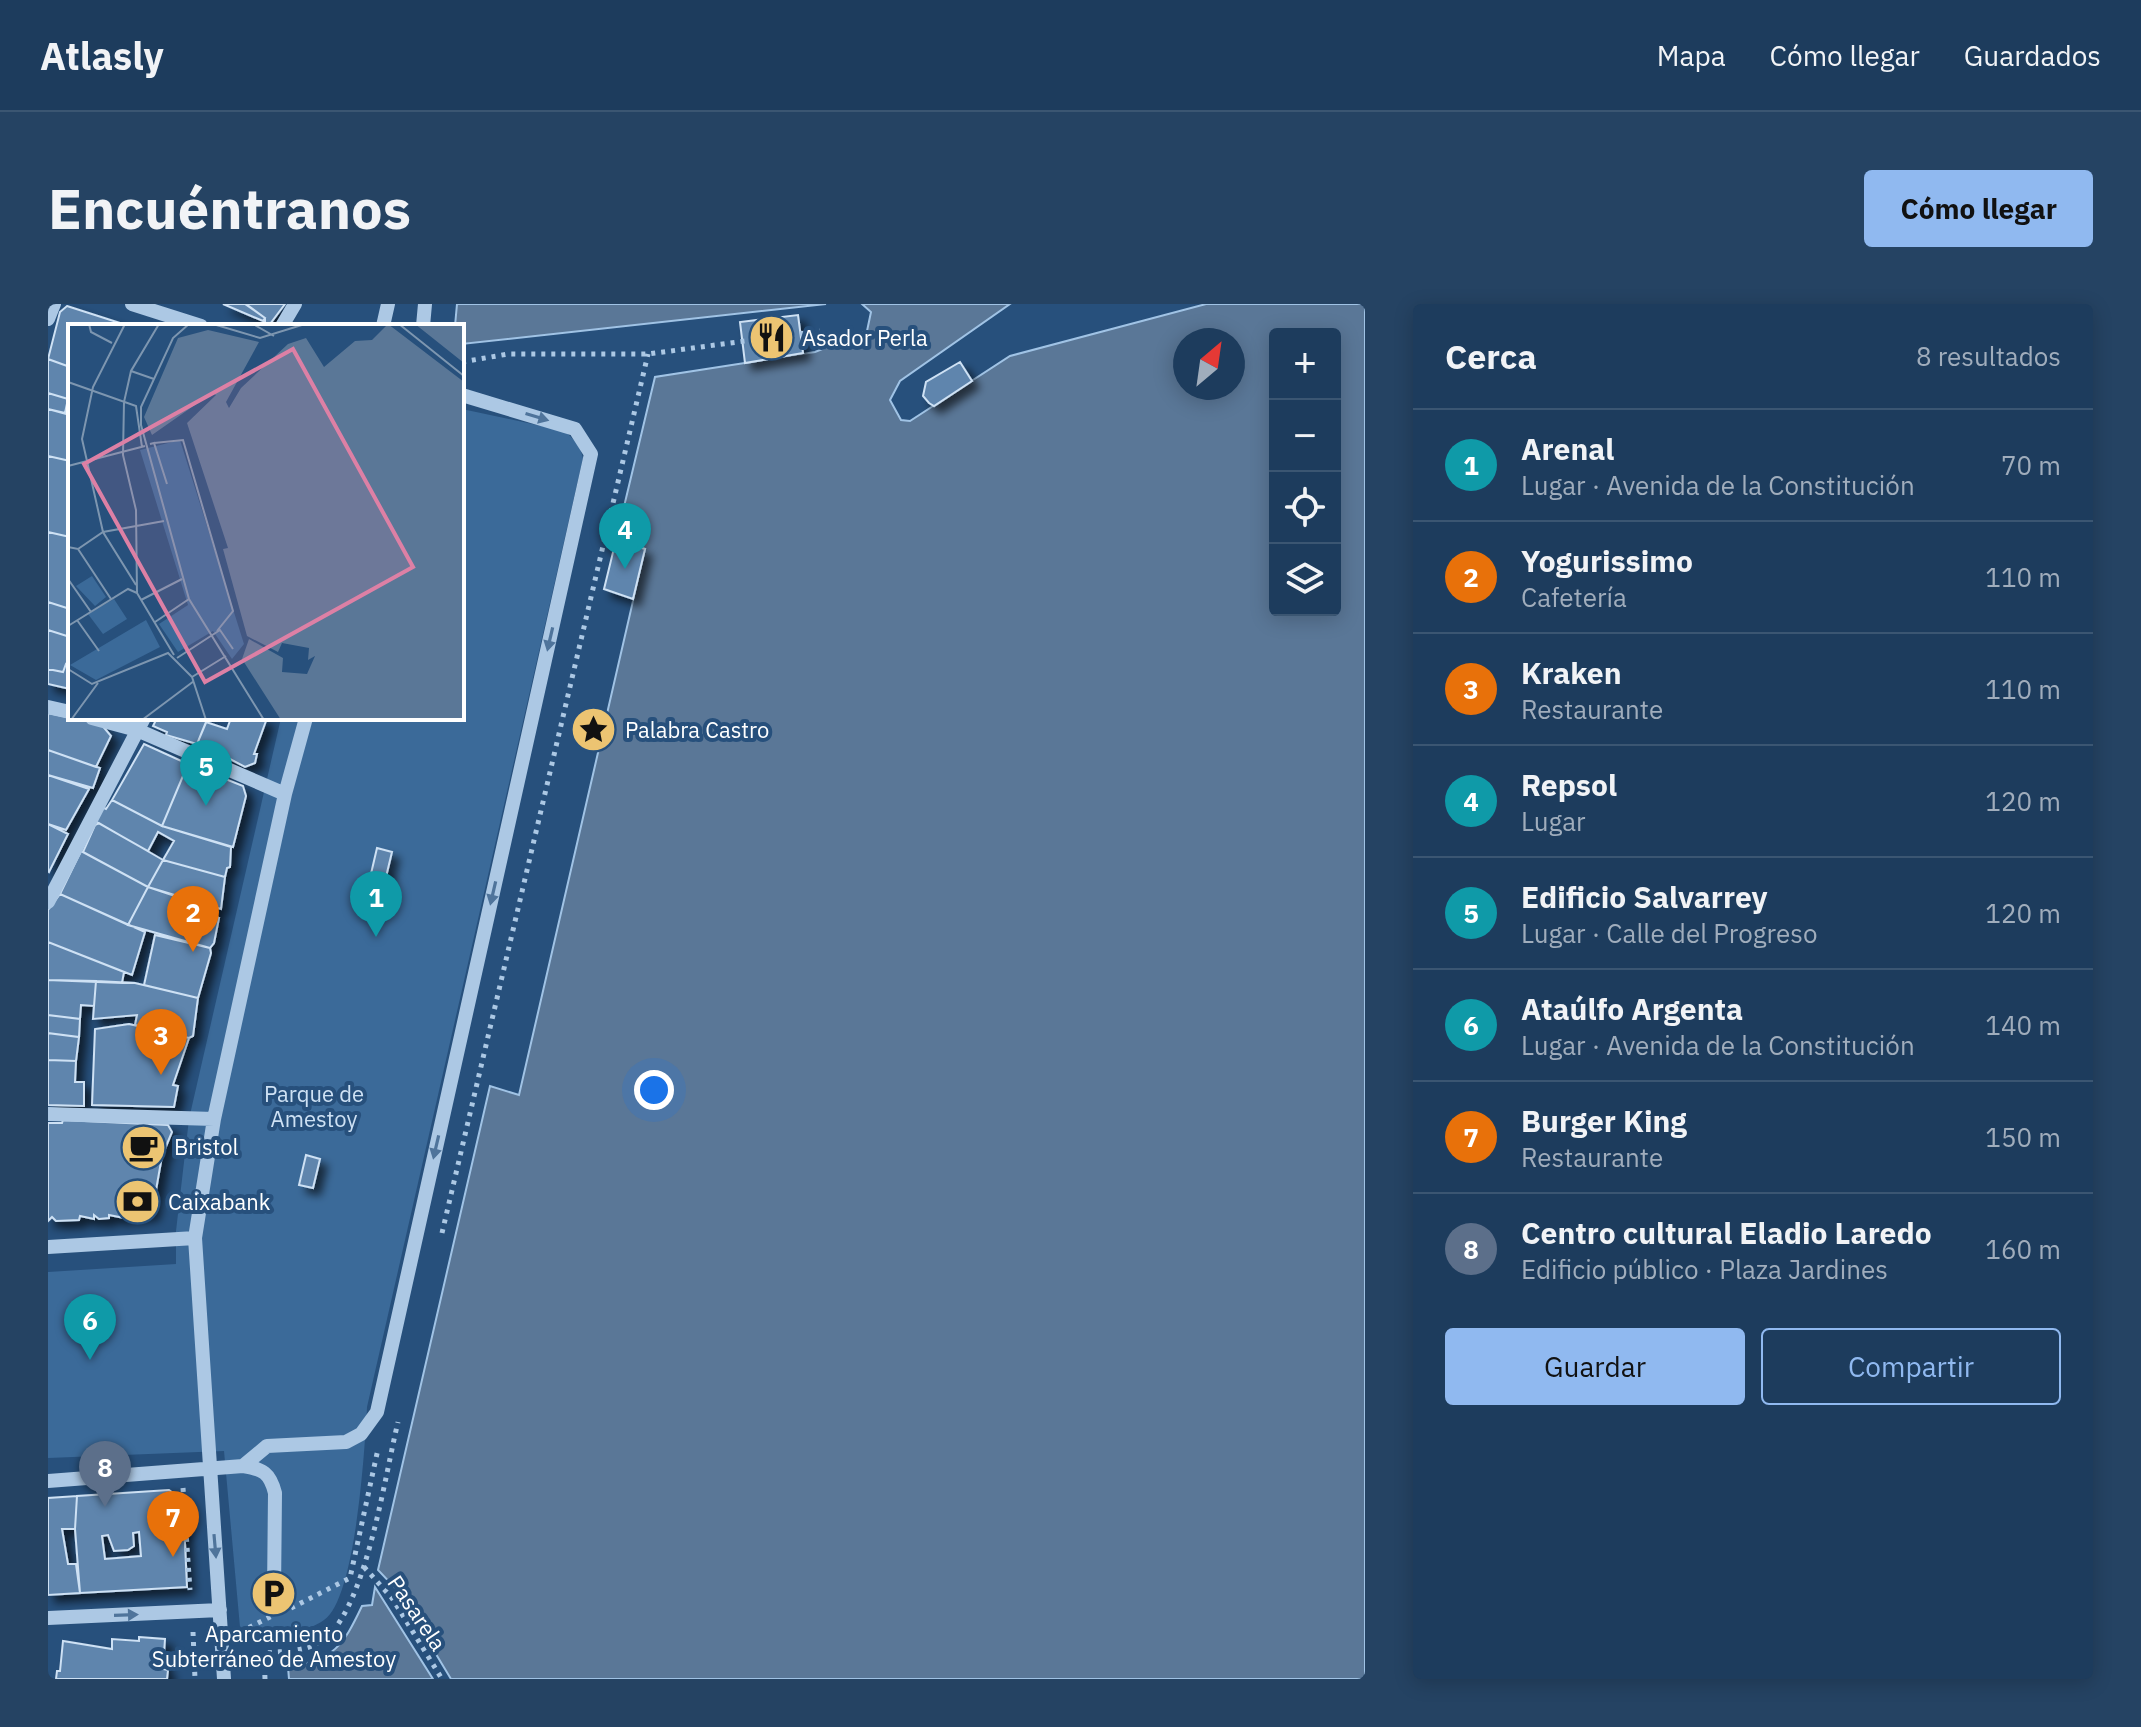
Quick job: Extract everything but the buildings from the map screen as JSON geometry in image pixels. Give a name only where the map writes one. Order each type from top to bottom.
[{"type":"street","points":[[48,319],[54,304]]},
{"type":"street","points":[[132,304],[195,324]]},
{"type":"street","points":[[283,324],[295,304]]},
{"type":"street","points":[[383,324],[388,304]]},
{"type":"street","points":[[423,324],[425,304]]},
{"type":"street","points":[[243,1466],[267,1446],[346,1442],[361,1434],[377,1412],[591,454],[575,429],[464,396]]},
{"type":"street","points":[[48,707],[68,712]]},
{"type":"street","points":[[108,720],[141,724],[285,794]]},
{"type":"street","points":[[224,1679],[195,1238],[214,1119],[285,794],[305,720]]},
{"type":"street","points":[[48,902],[141,724]]},
{"type":"street","points":[[48,1114],[214,1119]]},
{"type":"street","points":[[48,1247],[195,1238]]},
{"type":"street","points":[[48,1481],[243,1466],[262,1469],[272,1479],[276,1519],[274,1593]]},
{"type":"street","points":[[48,1618],[220,1610]]},
{"type":"path","points":[[464,362],[508,354],[648,354],[820,331]]},
{"type":"path","points":[[182,1471],[195,1679]]},
{"type":"path","name":"Pasarela","points":[[364,1567],[392,1598],[442,1679]]},
{"type":"path","points":[[264,1653],[265,1679]]},
{"type":"green space","name":"Parque de Amestoy","points":[[464,409],[565,431],[579,445],[583,458],[367,1407],[351,1554],[335,1606],[324,1620],[284,1634],[241,1638],[224,1451],[48,1458],[48,1272],[176,1264],[176,1231],[189,1119],[281,720],[464,720]]},
{"type":"shaded area","points":[[457,304],[826,304],[464,344],[464,324],[455,324]]},
{"type":"shaded area","points":[[862,304],[1010,304],[900,381],[890,400],[901,420],[910,421],[1010,356],[1206,304],[1365,304],[1365,1679],[451,1679],[398,1591],[378,1570],[490,1086],[519,1095],[645,549],[616,540],[655,377],[815,352],[867,331],[871,312]]},
{"type":"shaded area","points":[[375,1587],[433,1679],[289,1679],[288,1667],[316,1660],[335,1649],[362,1606],[372,1605]]},
{"type":"place","name":"Asador Perla","points":[[771,338]]},
{"type":"place","name":"Repsol","points":[[625,569]]},
{"type":"place","name":"Palabra Castro","points":[[594,730]]},
{"type":"place","name":"Edificio Salvarrey","points":[[206,806]]},
{"type":"place","name":"Arenal","points":[[376,937]]},
{"type":"place","name":"Yogurissimo","points":[[193,952]]},
{"type":"place","name":"Kraken","points":[[161,1075]]},
{"type":"place","name":"Bristol","points":[[143,1147]]},
{"type":"place","name":"Caixabank","points":[[137,1202]]},
{"type":"place","name":"Ataúlfo Argenta","points":[[90,1360]]},
{"type":"place","name":"Centro cultural Eladio Laredo","points":[[105,1507]]},
{"type":"place","name":"Burger King","points":[[173,1557]]},
{"type":"place","name":"Aparcamiento Subterráneo de Amestoy","points":[[274,1593]]}]
